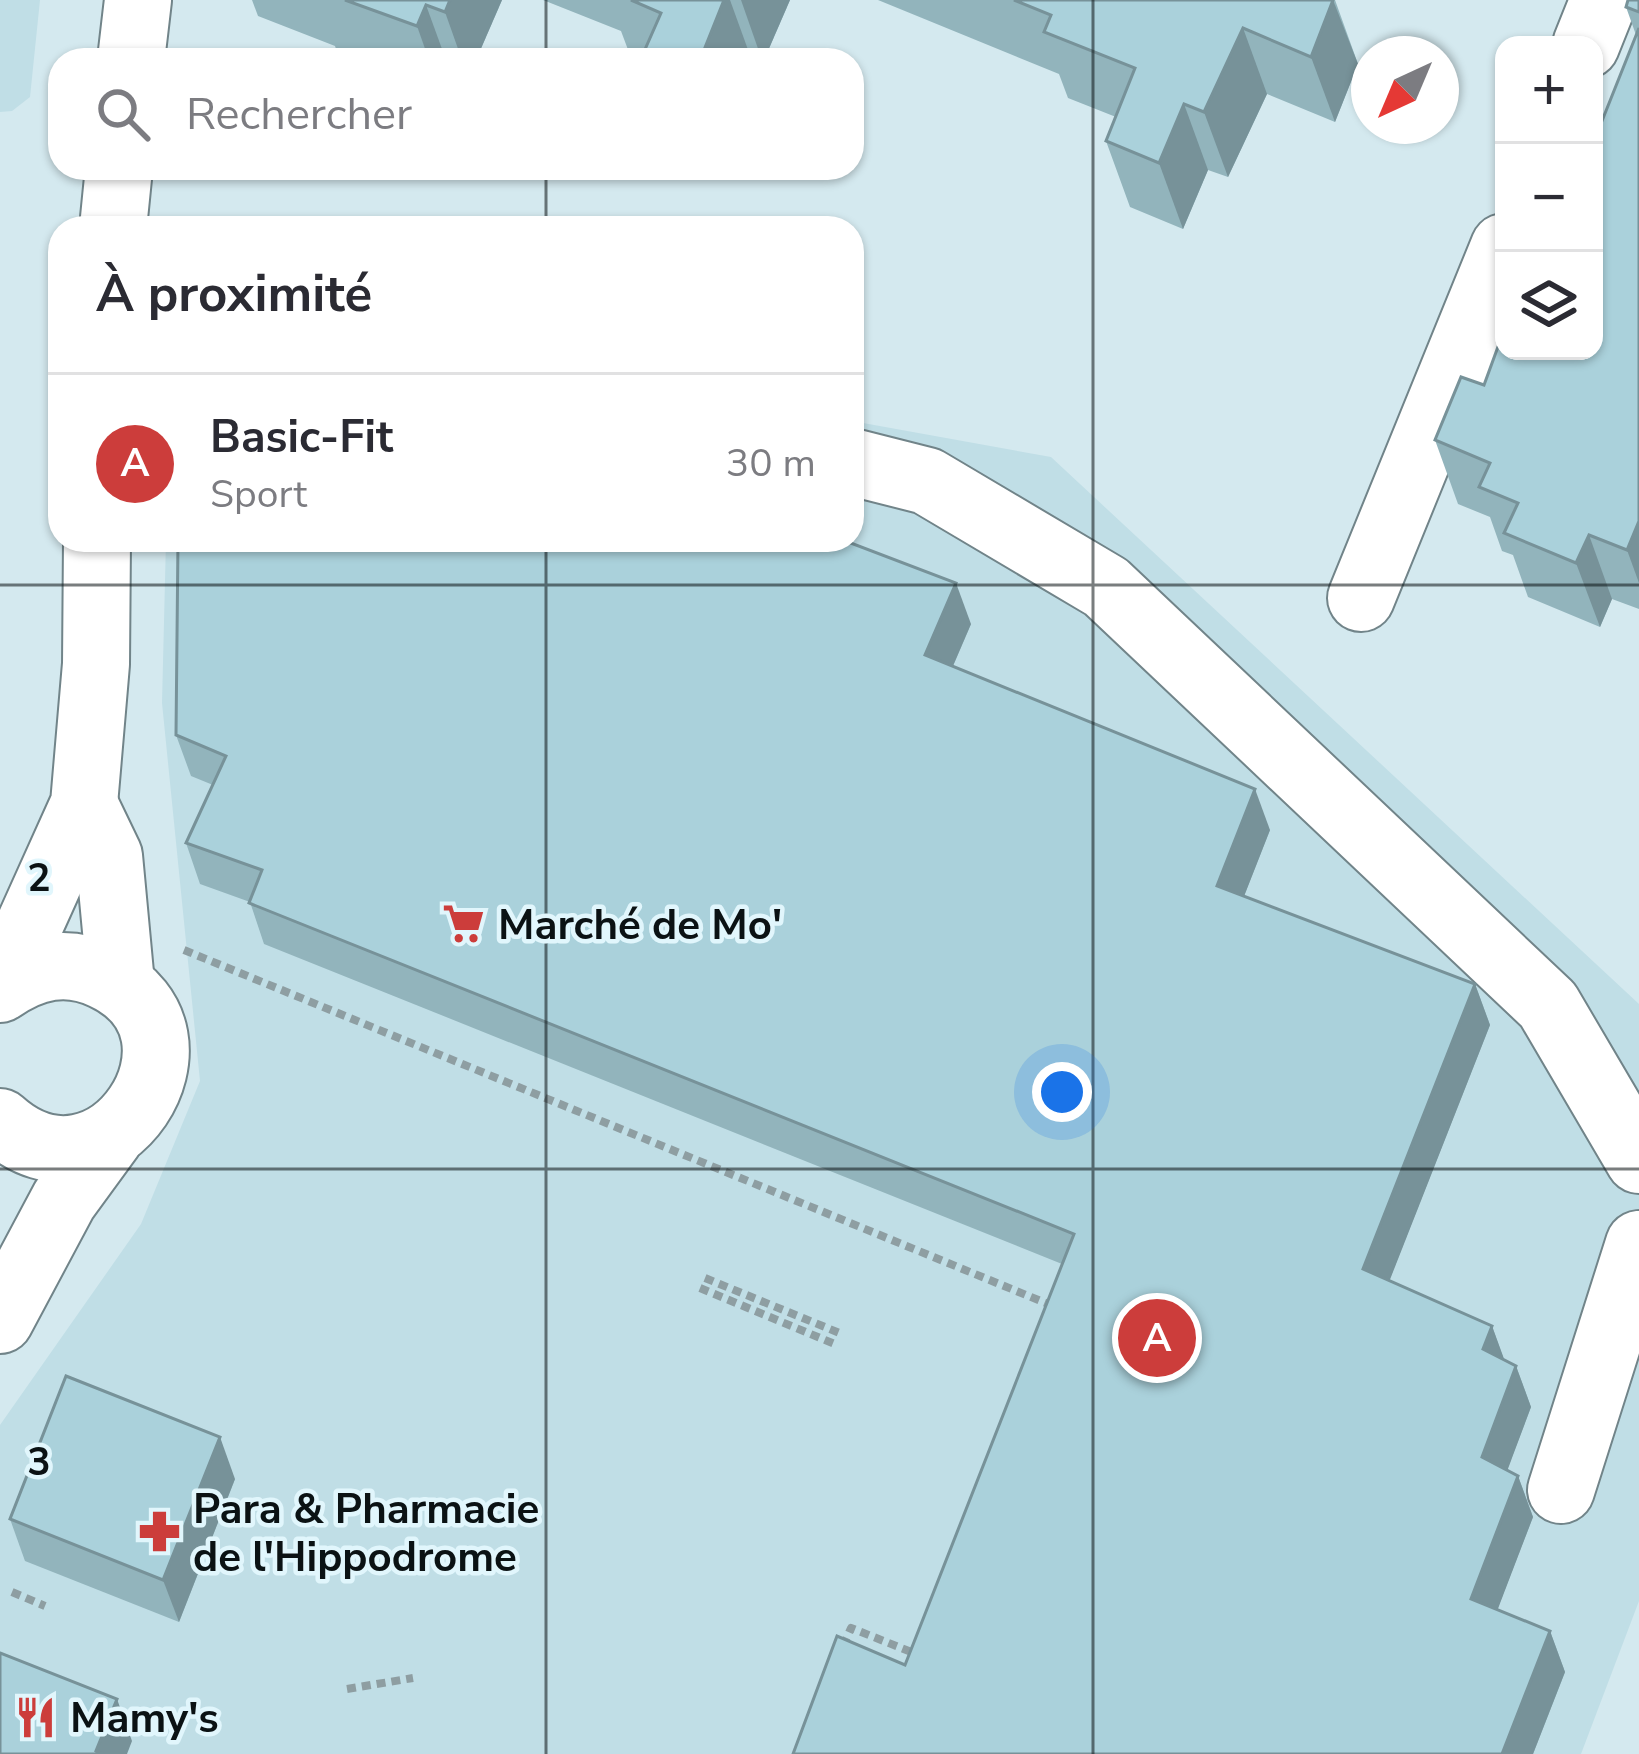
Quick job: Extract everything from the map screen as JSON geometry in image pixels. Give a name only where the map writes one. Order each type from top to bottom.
[{"type":"street","points":[[132,48],[138,0]]},
{"type":"street","points":[[1590,36],[1604,0]]},
{"type":"street","points":[[114,216],[117,180]]},
{"type":"street","points":[[1361,598],[1502,252]]},
{"type":"street","points":[[864,465],[926,482],[1106,587],[1548,1004],[1639,1160]]},
{"type":"street","points":[[1,988],[84,804],[96,664],[98,552]]},
{"type":"street","points":[[0,1320],[64,1200],[110,1137],[135,1116],[151,1086],[156,1060],[143,963],[109,856],[84,804]]},
{"type":"street","points":[[1,988],[40,967],[143,963]]},
{"type":"street","points":[[0,1122],[15,1136],[46,1148],[79,1148],[110,1137]]},
{"type":"street","points":[[1561,1490],[1639,1244]]},
{"type":"path","points":[[143,963],[1056,1307],[1048,1329]]},
{"type":"path","points":[[705,1278],[842,1334]]},
{"type":"path","points":[[700,1288],[837,1345]]},
{"type":"path","points":[[12,1592],[45,1606]]},
{"type":"path","points":[[842,1649],[850,1628],[922,1656],[930,1634]]},
{"type":"path","points":[[347,1689],[413,1678]]},
{"type":"shaded area","points":[[0,0],[40,0],[30,97],[12,111],[0,112]]},
{"type":"shaded area","points":[[864,423],[1051,457],[1639,1004],[1639,1601],[1581,1754],[0,1754],[0,1425],[141,1224],[200,1081],[162,703],[166,552],[864,552]]},
{"type":"building","points":[[345,0],[450,0],[445,12],[426,5],[417,26]]},
{"type":"building","points":[[631,0],[724,0],[705,48],[646,48],[661,13]]},
{"type":"building","points":[[1014,0],[1333,0],[1311,57],[1243,28],[1204,112],[1184,104],[1159,163],[1106,141],[1135,68],[1044,32],[1051,15]]},
{"type":"building","points":[[1628,0],[1639,0],[1639,12],[1626,7]]},
{"type":"building","points":[[1639,28],[1639,521],[1627,550],[1589,535],[1576,563],[1504,533],[1518,503],[1479,487],[1490,463],[1435,440],[1461,377],[1484,385],[1495,355],[1495,360],[1603,360],[1603,118]]},
{"type":"building","points":[[864,548],[956,583],[925,655],[1255,789],[1217,886],[1475,984],[1363,1269],[1492,1326],[1483,1349],[1516,1366],[1482,1457],[1518,1476],[1471,1599],[1550,1631],[1502,1754],[793,1754],[837,1636],[905,1665],[1074,1234],[249,903],[262,870],[186,843],[226,756],[176,735],[178,552],[864,552]]},
{"type":"building","points":[[66,1376],[220,1437],[163,1580],[10,1519]]},
{"type":"building","points":[[0,1653],[117,1699],[96,1751],[104,1754],[0,1754]]},
{"type":"place","name":"Marché de Mo'","points":[[464,924]]},
{"type":"place","name":"Basic-Fit","points":[[1157,1338]]},
{"type":"place","name":"Para & Pharmacie de l'Hippodrome","points":[[159,1532]]},
{"type":"place","name":"Mamy's","points":[[36,1717]]}]
